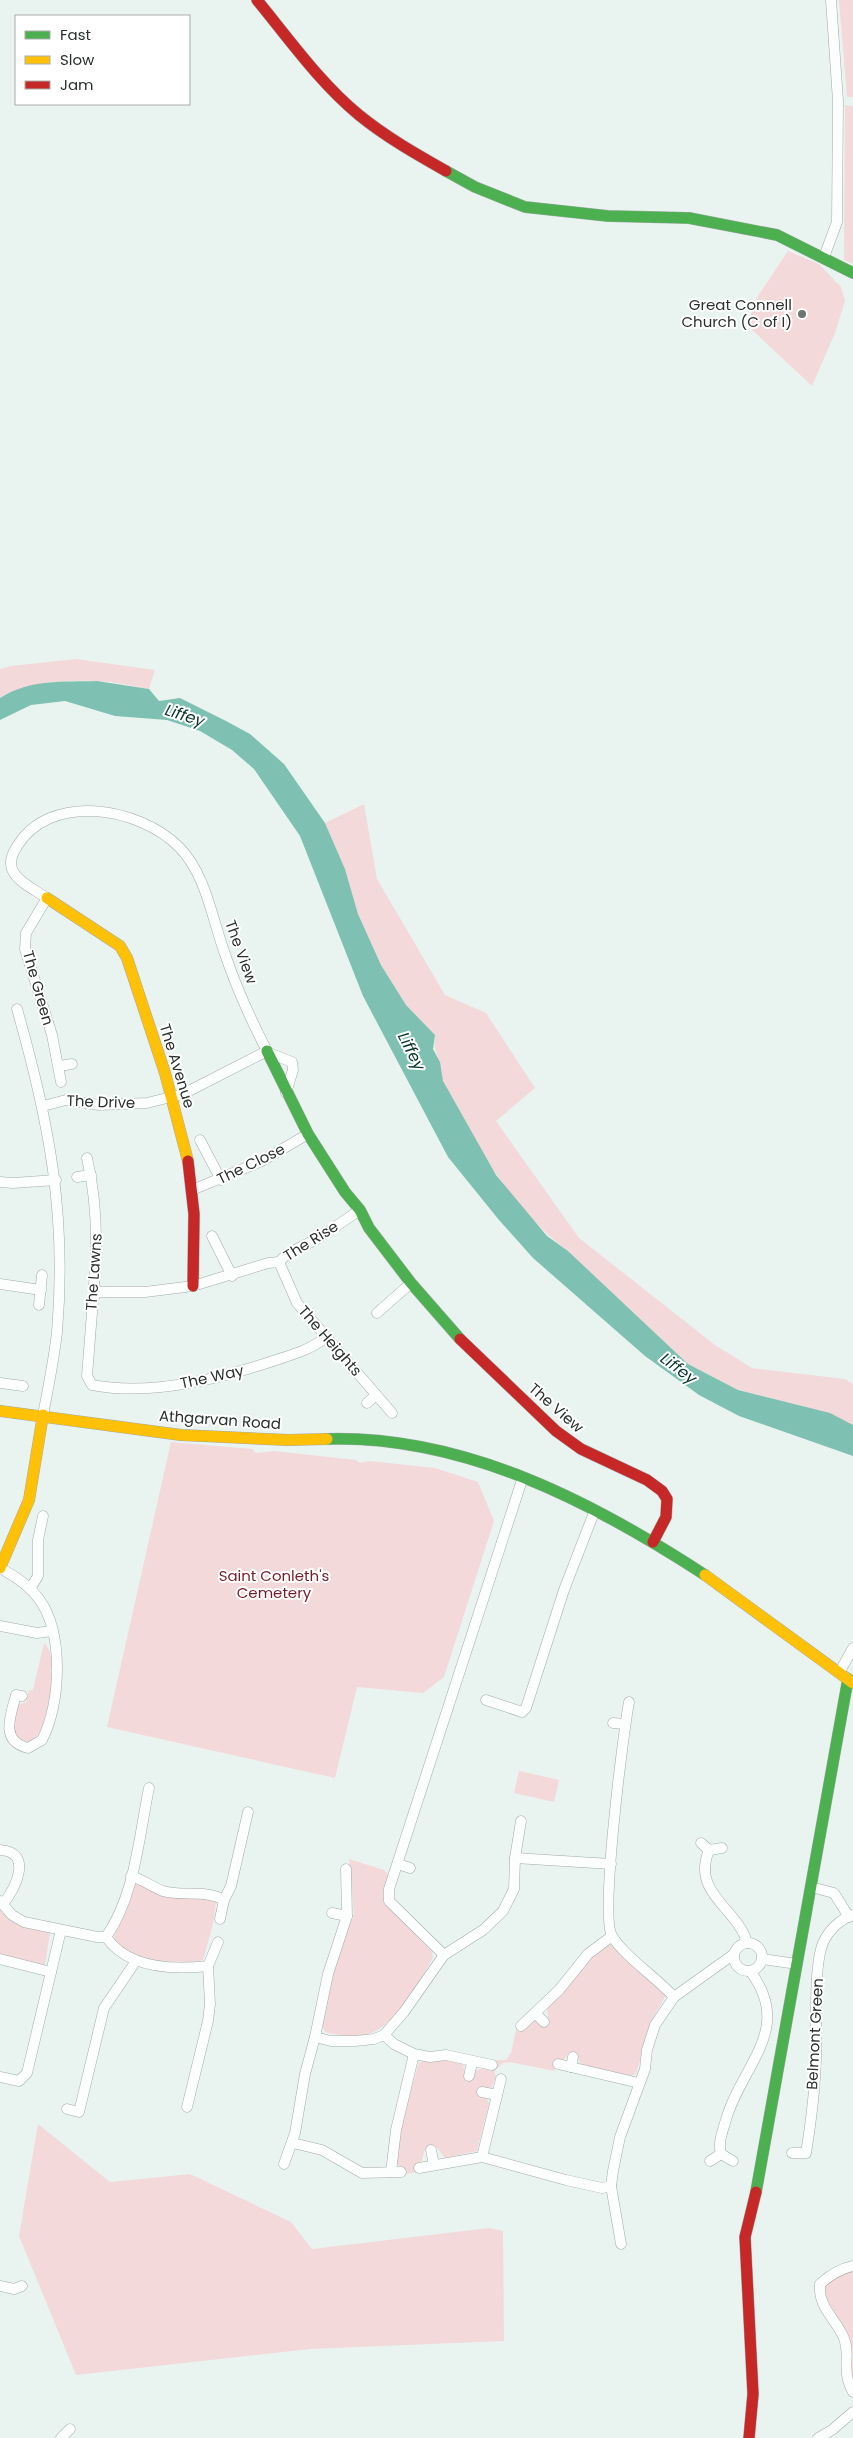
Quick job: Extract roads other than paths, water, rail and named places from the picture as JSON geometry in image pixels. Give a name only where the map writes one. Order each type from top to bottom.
[{"type":"street","points":[[257,0],[328,86],[358,115],[407,149],[475,187],[525,207],[608,216],[699,220],[777,235],[853,273]]},
{"type":"street","points":[[824,257],[837,222],[837,92],[831,0]]},
{"type":"street","name":"The View","points":[[47,898],[20,880],[12,867],[11,858],[19,842],[38,824],[62,814],[94,811],[131,817],[150,824],[180,848],[200,877],[225,956],[255,1029],[268,1052],[286,1093],[308,1134],[345,1192],[360,1210],[369,1228],[410,1283],[450,1329],[556,1431],[581,1450],[647,1480],[662,1491],[667,1499],[666,1517],[653,1542]]},
{"type":"street","name":"The Green","points":[[47,898],[26,933],[25,949],[52,1035],[61,1082]]},
{"type":"street","name":"The Avenue","points":[[47,898],[110,939],[124,951],[171,1097],[183,1141],[192,1190],[195,1237],[193,1286]]},
{"type":"street","points":[[17,1009],[43,1106],[56,1180],[59,1220],[57,1334],[29,1500],[18,1530],[0,1568],[30,1589],[40,1600],[49,1619],[52,1631],[58,1685],[54,1706],[42,1740],[28,1748],[9,1738],[6,1730],[16,1695],[22,1696]]},
{"type":"street","points":[[268,1052],[289,1060],[294,1067],[286,1093]]},
{"type":"street","name":"The Drive","points":[[43,1106],[66,1100],[99,1105],[147,1103],[171,1097],[268,1052]]},
{"type":"street","points":[[59,1066],[72,1064]]},
{"type":"street","name":"The Close","points":[[192,1190],[221,1180],[262,1161],[308,1134]]},
{"type":"street","points":[[200,1140],[221,1180]]},
{"type":"street","name":"The Lawns","points":[[87,1158],[95,1194],[97,1222],[94,1285],[96,1292],[92,1300],[87,1376],[92,1385]]},
{"type":"street","points":[[77,1177],[91,1174]]},
{"type":"street","points":[[0,1182],[13,1184],[56,1180]]},
{"type":"street","name":"The Rise","points":[[96,1292],[144,1292],[193,1286],[232,1276],[268,1263],[279,1262],[287,1254],[318,1239],[360,1210]]},
{"type":"street","points":[[212,1236],[232,1276]]},
{"type":"street","name":"The Heights","points":[[279,1262],[297,1303],[325,1338],[392,1413]]},
{"type":"street","points":[[39,1305],[42,1275]]},
{"type":"street","points":[[377,1313],[410,1283]]},
{"type":"street","points":[[0,1284],[41,1290]]},
{"type":"street","name":"The Way","points":[[92,1385],[132,1387],[186,1384],[238,1372],[298,1353],[325,1338]]},
{"type":"street","points":[[0,1383],[23,1386]]},
{"type":"street","points":[[367,1403],[376,1395]]},
{"type":"street","name":"Athgarvan Road","points":[[0,1411],[43,1415],[181,1435],[288,1440],[365,1438],[438,1449],[523,1477],[594,1510],[653,1542],[715,1582],[847,1678]]},
{"type":"street","points":[[444,1955],[389,1901],[389,1889],[523,1477]]},
{"type":"street","points":[[486,1700],[522,1712],[526,1708],[564,1590],[594,1510]]},
{"type":"street","points":[[30,1589],[38,1576],[38,1540],[43,1516]]},
{"type":"street","points":[[0,1626],[37,1633],[52,1631]]},
{"type":"street","points":[[749,2438],[753,2394],[745,2236],[752,2213],[853,1648]]},
{"type":"street","points":[[629,1702],[625,1724],[607,1912],[612,1936],[674,1997]]},
{"type":"street","points":[[613,1723],[625,1724]]},
{"type":"street","points":[[106,1937],[121,1909],[131,1876],[149,1788]]},
{"type":"street","points":[[220,1919],[224,1900],[231,1886],[248,1812]]},
{"type":"street","points":[[316,2037],[331,2041],[355,2041],[374,2039],[384,2035],[404,2012],[444,1955],[483,1930],[503,1911],[514,1889],[515,1858],[520,1821]]},
{"type":"street","points":[[701,1844],[709,1850],[722,1848]]},
{"type":"street","points":[[0,1850],[14,1855],[20,1872],[17,1884],[1,1902],[12,1916],[24,1922],[97,1937],[106,1937]]},
{"type":"street","points":[[709,1850],[706,1858],[706,1882],[714,1897],[742,1926],[748,1943]]},
{"type":"street","points":[[515,1858],[611,1864]]},
{"type":"street","points":[[398,1864],[410,1868]]},
{"type":"street","points":[[284,2164],[293,2143],[305,2074],[316,2037],[328,1974],[347,1916],[346,1868]]},
{"type":"street","points":[[131,1876],[163,1891],[216,1895],[224,1900]]},
{"type":"street","points":[[811,1887],[834,1893],[851,1916]]},
{"type":"street","points":[[332,1913],[347,1916]]},
{"type":"street","name":"Belmont Green","points":[[792,2153],[806,2153],[808,2144],[815,2075],[818,1968],[822,1945],[831,1930],[851,1916]]},
{"type":"street","points":[[0,2076],[18,2081],[27,2073],[61,1930]]},
{"type":"street","points":[[521,2026],[536,2014],[559,1990],[588,1954],[612,1936]]},
{"type":"street","points":[[106,1937],[111,1945],[140,1964],[194,1968],[208,1966]]},
{"type":"street","points":[[187,2107],[208,2021],[210,2004],[208,1966],[218,1942]]},
{"type":"street","points":[[621,2244],[611,2186],[620,2137],[640,2083],[655,2025],[674,1997],[734,1954],[739,1946],[748,1943],[759,1948],[762,1960],[758,1967],[750,1971]]},
{"type":"street","points":[[733,2161],[721,2154],[719,2143],[727,2114],[741,2080],[762,2042],[768,2023],[766,1998],[759,1982],[750,1971],[738,1967],[734,1954]]},
{"type":"street","points":[[0,1958],[51,1972]]},
{"type":"street","points":[[762,1960],[797,1964]]},
{"type":"street","points":[[67,2109],[79,2112],[104,2008],[136,1961]]},
{"type":"street","points":[[536,2014],[544,2022]]},
{"type":"street","points":[[384,2035],[394,2044],[414,2054],[430,2057],[446,2056],[472,2063],[492,2065]]},
{"type":"street","points":[[293,2143],[322,2150],[362,2173],[396,2172],[396,2130],[414,2054]]},
{"type":"street","points":[[558,2064],[572,2062],[640,2083]]},
{"type":"street","points":[[469,2076],[472,2063]]},
{"type":"street","points":[[482,2157],[501,2079]]},
{"type":"street","points":[[482,2092],[496,2094]]},
{"type":"street","points":[[430,2150],[434,2165]]},
{"type":"street","points":[[710,2161],[721,2154]]},
{"type":"street","points":[[419,2168],[482,2157],[566,2180],[602,2188],[611,2186]]},
{"type":"street","points":[[853,2266],[842,2268],[830,2275],[820,2284],[819,2292],[822,2305],[843,2336],[847,2356],[845,2371],[853,2392]]},
{"type":"street","points":[[0,2286],[14,2289],[22,2286]]},
{"type":"street","points":[[818,2438],[832,2430],[853,2412]]},
{"type":"street","points":[[61,2438],[70,2428]]},
{"type":"water","name":"Liffey","points":[[97,681],[149,689],[159,701],[180,698],[250,734],[284,764],[325,823],[345,869],[358,914],[381,965],[406,1005],[435,1035],[433,1049],[440,1062],[443,1081],[496,1175],[547,1236],[568,1251],[688,1364],[738,1390],[830,1413],[853,1425],[853,1456],[739,1416],[699,1395],[645,1356],[533,1258],[499,1220],[448,1157],[363,996],[300,836],[254,769],[232,750],[200,731],[167,720],[115,716],[65,701],[31,705],[0,720],[0,698],[23,687],[59,682]]},
{"type":"place","name":"Great Connell Church (C of I)","points":[[802,314]]},
{"type":"park label","name":"Saint Conleth's Cemetery","points":[[274,1584]]}]
